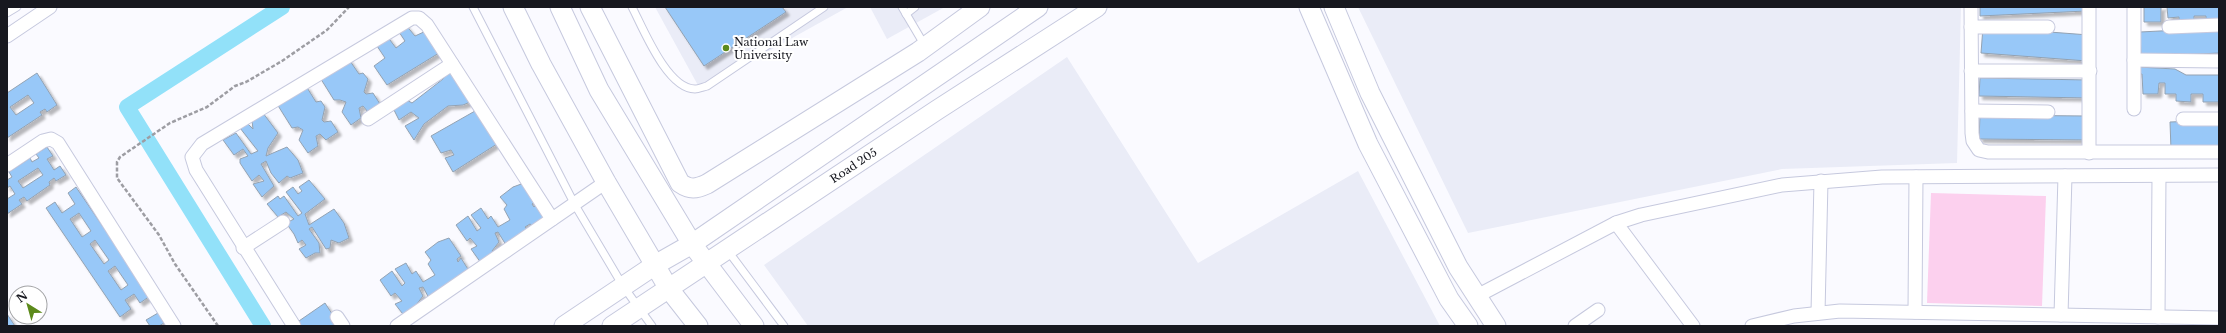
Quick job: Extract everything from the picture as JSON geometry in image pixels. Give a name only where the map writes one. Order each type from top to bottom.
[{"type":"main road","points":[[513,7],[541,64],[606,182],[669,289],[698,326]]},
{"type":"main road","points":[[560,7],[599,90],[692,244],[754,326]]},
{"type":"main road","points":[[590,7],[680,182],[686,188],[696,189],[708,184],[926,46],[980,7]]},
{"type":"main road","points":[[564,326],[623,286],[692,244],[1038,7]]},
{"type":"main road","name":"Road 205","points":[[612,326],[937,110],[1097,7]]},
{"type":"main road","points":[[1309,7],[1368,144],[1449,299],[1468,326]]},
{"type":"main road","points":[[1334,7],[1373,99],[1458,267],[1496,326]]},
{"type":"street","points":[[7,36],[50,7]]},
{"type":"street","points":[[1971,7],[1973,141],[1979,150],[1988,152],[2089,153],[2219,152]]},
{"type":"street","points":[[2089,7],[2089,153]]},
{"type":"street","points":[[2134,7],[2134,109]]},
{"type":"street","points":[[294,326],[243,248],[196,170],[192,157],[202,144],[412,18],[419,18],[427,25],[552,219]]},
{"type":"street","points":[[2169,27],[2219,25]]},
{"type":"street","points":[[1971,27],[2048,27]]},
{"type":"street","points":[[2134,60],[2219,61]]},
{"type":"street","points":[[368,118],[452,64]]},
{"type":"street","points":[[1971,71],[2090,71]]},
{"type":"street","points":[[1972,111],[2048,112]]},
{"type":"street","points":[[2183,120],[2219,119]]},
{"type":"street","points":[[7,165],[43,141],[51,139],[58,143],[174,326]]},
{"type":"street","points":[[1477,296],[1616,223],[1641,215],[1782,185],[1821,181],[1916,177],[2219,175]]},
{"type":"street","points":[[2061,315],[2065,176]]},
{"type":"street","points":[[2158,317],[2159,176]]},
{"type":"street","points":[[1915,312],[1916,177]]},
{"type":"street","points":[[1818,313],[1821,181]]},
{"type":"street","points":[[397,326],[552,219],[575,205],[606,182]]},
{"type":"street","points":[[243,248],[283,222]]},
{"type":"street","points":[[1616,223],[1693,326]]},
{"type":"street","points":[[1575,326],[1598,310]]},
{"type":"street","points":[[1752,326],[1794,316],[1840,311],[1915,312],[1989,320],[2061,315],[2113,321],[2158,317],[2219,318]]},
{"type":"lane","points":[[7,13],[17,7]]},
{"type":"lane","points":[[473,7],[575,205],[623,286],[652,326]]},
{"type":"lane","points":[[632,7],[664,67],[683,86],[695,89],[707,86],[824,7]]},
{"type":"lane","points":[[902,7],[926,46]]},
{"type":"lane","points":[[906,14],[915,7]]},
{"type":"lane","points":[[727,250],[784,326]]},
{"type":"path","points":[[218,326],[175,264],[159,235],[117,178],[117,162],[120,157],[170,123],[208,107],[235,86],[246,82],[282,61],[327,30],[349,7]]},
{"type":"shaded area","name":"National Law University","points":[[655,7],[848,7],[700,89]]},
{"type":"shaded area","points":[[870,7],[945,7],[887,39]]},
{"type":"shaded area","points":[[1358,7],[1961,7],[1957,163],[1782,169],[1468,233]]},
{"type":"shaded area","points":[[1067,57],[1198,263],[1358,171],[1440,326],[808,326],[764,265]]},
{"type":"shaded area","points":[[1931,193],[2046,196],[2042,306],[1927,303]]},
{"type":"building","points":[[665,7],[782,7],[786,12],[704,66]]},
{"type":"building","points":[[1980,7],[2086,7],[2086,11],[1980,16]]},
{"type":"building","points":[[2144,7],[2161,7],[2161,22],[2144,22]]},
{"type":"building","points":[[2167,7],[2219,7],[2219,23],[2206,24],[2206,16],[2194,16],[2194,25],[2179,25],[2179,17],[2168,18]]},
{"type":"building","points":[[405,24],[415,36],[426,31],[439,53],[387,85],[374,66],[385,58],[375,43],[387,36],[396,48],[405,41],[397,29]]},
{"type":"building","points":[[1983,27],[2089,35],[2087,61],[1981,53]]},
{"type":"building","points":[[2219,28],[2219,53],[2141,57],[2140,32]]},
{"type":"building","points":[[348,58],[359,74],[363,73],[368,79],[364,92],[366,94],[373,93],[380,104],[368,112],[363,106],[359,108],[361,118],[351,125],[342,112],[346,102],[334,100],[319,76]]},
{"type":"building","points":[[452,66],[475,100],[463,105],[448,106],[424,124],[414,140],[405,126],[419,118],[411,112],[399,120],[392,106],[405,99],[412,103],[443,79]]},
{"type":"building","points":[[2138,67],[2175,69],[2186,75],[2219,75],[2219,102],[2203,102],[2203,94],[2191,94],[2191,102],[2176,101],[2176,94],[2165,94],[2165,83],[2159,83],[2158,94],[2143,94],[2142,74],[2134,74]]},
{"type":"building","points":[[37,73],[57,105],[47,112],[45,109],[40,112],[42,115],[7,138],[7,93]],"holes":[[[28,95],[34,103],[16,115],[10,107]]]},
{"type":"building","points":[[1980,78],[2089,80],[2088,98],[1979,96]]},
{"type":"building","points":[[306,86],[316,102],[321,101],[325,107],[322,120],[324,122],[331,121],[338,132],[326,140],[320,134],[316,136],[318,146],[308,153],[299,140],[303,130],[298,127],[292,128],[277,104]]},
{"type":"building","points":[[475,111],[497,144],[453,172],[445,158],[454,155],[451,150],[441,153],[431,136]]},
{"type":"building","points":[[263,113],[278,133],[268,148],[266,156],[287,147],[298,160],[303,173],[290,178],[287,176],[279,183],[271,173],[266,161],[261,164],[274,186],[262,197],[253,184],[264,181],[259,175],[252,181],[240,163],[240,159],[248,156],[243,149],[234,155],[223,140],[236,133],[251,154],[258,151],[240,128],[247,123],[253,129],[252,121]]},
{"type":"building","points":[[1980,115],[2087,116],[2087,140],[1979,139]]},
{"type":"building","points":[[2219,120],[2219,149],[2171,150],[2170,122]]},
{"type":"building","points":[[47,147],[53,156],[47,159],[54,170],[60,166],[66,175],[56,181],[54,178],[49,182],[50,185],[27,201],[24,197],[19,200],[22,204],[7,214],[7,199],[15,194],[10,186],[7,188],[7,180],[12,177],[9,172],[30,158],[32,162],[39,158],[36,154]],"holes":[[[38,168],[43,175],[23,188],[18,181]]]},
{"type":"building","points":[[309,180],[325,199],[305,214],[309,225],[334,209],[344,223],[349,238],[339,243],[331,240],[330,248],[326,249],[312,227],[309,229],[319,243],[320,253],[315,253],[306,258],[299,249],[306,245],[302,240],[298,243],[294,234],[286,223],[294,219],[286,212],[278,217],[267,204],[278,196],[280,199],[284,196],[298,216],[302,213],[286,192],[293,187],[298,194],[302,191],[299,187]]},
{"type":"building","points":[[524,183],[536,201],[532,204],[534,207],[537,203],[547,220],[534,227],[530,224],[525,227],[529,232],[506,245],[498,232],[495,233],[499,242],[492,251],[495,255],[481,263],[471,249],[477,246],[470,238],[467,241],[456,225],[468,216],[477,231],[481,228],[471,215],[481,208],[488,219],[491,216],[498,227],[510,220],[504,209],[507,205],[500,197],[513,187]]},
{"type":"building","points":[[76,187],[150,296],[140,303],[134,294],[125,300],[131,309],[120,317],[46,208],[55,202],[62,213],[75,204],[68,193]],"holes":[[[79,213],[91,231],[82,237],[70,219]],[[95,240],[109,260],[104,264],[90,244]],[[115,266],[128,285],[121,290],[108,271]]]},
{"type":"building","points":[[449,238],[461,256],[457,259],[458,262],[461,258],[471,274],[430,300],[423,287],[419,288],[423,296],[406,318],[395,304],[402,301],[395,293],[391,296],[380,280],[392,271],[402,286],[405,283],[395,269],[406,263],[412,274],[416,271],[423,282],[435,275],[428,264],[431,260],[425,252],[438,242]]},
{"type":"building","points":[[325,303],[340,326],[298,326],[296,323]]},
{"type":"building","points":[[158,313],[164,323],[159,326],[150,326],[146,320]]},
{"type":"building","points":[[7,314],[8,325],[15,326],[7,326]]},
{"type":"waterway","points":[[263,326],[127,107],[282,7]]},
{"type":"place","name":"National Law University","points":[[726,48]]}]
